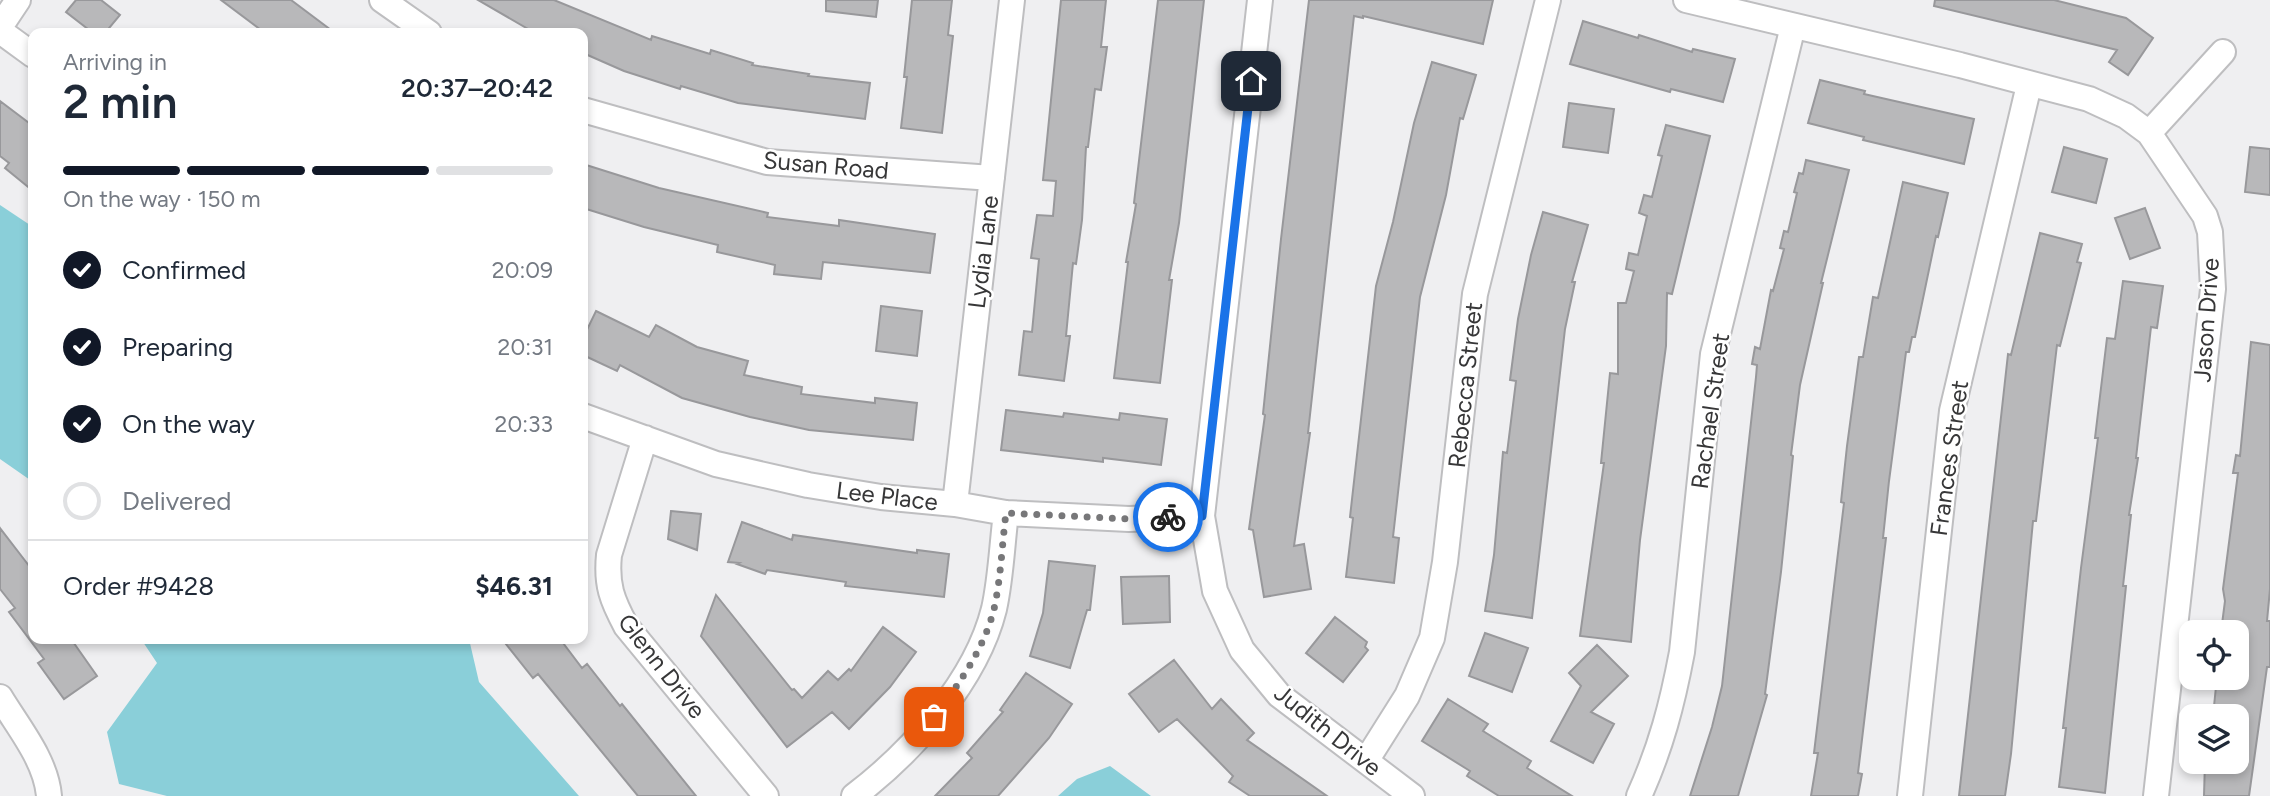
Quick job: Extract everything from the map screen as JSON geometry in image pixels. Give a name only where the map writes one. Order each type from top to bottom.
[{"type":"street","points":[[18,0],[0,29],[28,51]]},
{"type":"street","points":[[382,0],[422,28]]},
{"type":"street","name":"Lydia Lane","points":[[955,504],[1012,0]]},
{"type":"street","name":"Judith Drive","points":[[1259,0],[1202,516],[1215,591],[1242,650],[1279,695],[1412,796]]},
{"type":"street","name":"Rebecca Street","points":[[1366,761],[1407,696],[1432,638],[1446,562],[1475,295],[1548,0]]},
{"type":"street","name":"Jason Drive","points":[[1686,0],[1960,65],[2089,99],[2126,116],[2148,133],[2205,216],[2210,232],[2213,289],[2156,796]]},
{"type":"street","name":"Rachael Street","points":[[1639,796],[1657,754],[1673,699],[1682,652],[1713,354],[1793,26]]},
{"type":"street","points":[[2148,133],[2223,52]]},
{"type":"street","name":"Frances Street","points":[[1910,796],[1952,411],[2029,85]]},
{"type":"street","name":"Susan Road","points":[[588,111],[767,162],[992,178]]},
{"type":"street","name":"Lee Place","points":[[588,418],[716,464],[808,485],[1006,513],[1129,519],[1202,516]]},
{"type":"street","name":"Glenn Drive","points":[[645,438],[609,555],[607,574],[611,598],[626,626],[766,796]]},
{"type":"street","points":[[854,796],[876,779],[923,733],[972,663],[994,608],[1006,513]]},
{"type":"street","points":[[0,697],[34,752],[48,786],[49,796]]},
{"type":"water","points":[[0,205],[28,224],[28,479],[0,459]]},
{"type":"water","points":[[144,644],[470,644],[479,682],[579,796],[167,796],[119,784],[107,732],[157,663]]},
{"type":"water","points":[[1110,766],[1151,796],[1058,796],[1077,779]]},
{"type":"building","points":[[76,0],[101,0],[120,15],[109,28],[87,28],[66,12]]},
{"type":"building","points":[[221,0],[291,0],[328,28],[258,28]]},
{"type":"building","points":[[478,0],[554,0],[651,40],[652,36],[710,54],[711,50],[753,63],[752,65],[809,74],[808,76],[870,83],[865,119],[738,103],[681,86],[680,89],[624,71],[588,55],[588,28],[526,28]]},
{"type":"building","points":[[826,0],[878,0],[876,17],[826,11]]},
{"type":"building","points":[[912,0],[952,0],[948,35],[953,36],[942,133],[901,128]]},
{"type":"building","points":[[1061,0],[1106,0],[1101,47],[1107,47],[1101,90],[1095,89],[1086,147],[1082,220],[1076,264],[1073,263],[1066,336],[1070,336],[1064,381],[1019,375],[1024,331],[1032,332],[1039,259],[1031,258],[1037,215],[1053,216],[1056,181],[1043,180]]},
{"type":"building","points":[[1158,0],[1204,0],[1179,223],[1169,280],[1172,280],[1160,383],[1114,378]]},
{"type":"building","points":[[1309,0],[1493,0],[1483,44],[1354,16],[1310,433],[1294,546],[1304,544],[1311,589],[1264,597],[1253,530],[1249,529],[1265,415],[1281,239]]},
{"type":"building","points":[[1935,0],[2054,0],[2126,18],[2153,38],[2128,75],[2109,62],[2117,50],[1934,6]]},
{"type":"building","points":[[1583,21],[1692,52],[1693,49],[1735,59],[1723,102],[1671,89],[1670,92],[1570,64]]},
{"type":"building","points":[[1432,62],[1476,75],[1463,119],[1460,118],[1446,195],[1420,297],[1393,537],[1399,538],[1394,583],[1346,577],[1353,518],[1350,517],[1376,286],[1414,123]]},
{"type":"building","points":[[1820,80],[1865,91],[1864,94],[1974,119],[1964,164],[1863,140],[1864,137],[1808,123]]},
{"type":"building","points":[[0,101],[28,122],[28,187],[5,168],[9,163],[0,156]]},
{"type":"building","points":[[1569,103],[1614,109],[1608,153],[1563,147]]},
{"type":"building","points":[[1666,125],[1710,136],[1672,294],[1667,293],[1666,346],[1640,540],[1631,642],[1580,636],[1604,463],[1601,463],[1610,373],[1618,374],[1618,303],[1626,303],[1634,271],[1626,269],[1629,253],[1638,255],[1647,216],[1639,213],[1644,195],[1652,197],[1662,156],[1658,155]]},
{"type":"building","points":[[2064,147],[2107,159],[2096,203],[2052,192]]},
{"type":"building","points":[[2250,147],[2270,149],[2270,195],[2245,192]]},
{"type":"building","points":[[1806,160],[1849,170],[1821,283],[1800,385],[1767,695],[1738,796],[1690,796],[1722,686],[1756,377],[1757,365],[1752,364],[1755,347],[1760,349],[1771,290],[1773,291],[1784,249],[1780,248],[1784,231],[1788,232],[1797,193],[1794,192],[1799,173],[1803,174]]},
{"type":"building","points":[[588,166],[659,188],[768,213],[767,217],[839,226],[839,220],[935,234],[930,273],[823,262],[821,279],[774,274],[775,265],[717,252],[718,245],[588,210]]},
{"type":"building","points":[[1903,182],[1948,193],[1915,337],[1912,337],[1909,352],[1906,352],[1889,481],[1883,538],[1886,538],[1858,773],[1862,774],[1858,796],[1811,796],[1818,753],[1814,753],[1859,357],[1863,357],[1873,297],[1878,298]]},
{"type":"building","points":[[2145,208],[2160,248],[2130,259],[2115,218]]},
{"type":"building","points":[[1543,212],[1588,225],[1572,282],[1575,282],[1565,329],[1532,618],[1485,611],[1494,555],[1503,452],[1507,453],[1516,381],[1510,380],[1518,319]]},
{"type":"building","points":[[2040,233],[2082,244],[2077,262],[2081,263],[2060,346],[2057,345],[2036,521],[2033,521],[2005,796],[1959,796],[2008,354],[2011,355]]},
{"type":"building","points":[[2123,281],[2163,286],[2157,328],[2151,327],[2138,458],[2129,515],[2123,586],[2126,586],[2105,793],[2059,787],[2066,728],[2063,728],[2098,438],[2095,438],[2107,338],[2115,339]]},
{"type":"building","points":[[881,306],[922,311],[917,356],[876,351]]},
{"type":"building","points":[[596,311],[649,337],[656,325],[697,347],[748,361],[744,375],[802,387],[801,394],[875,403],[875,398],[917,403],[913,440],[809,430],[682,398],[620,365],[617,371],[588,357],[588,328]]},
{"type":"building","points":[[2251,342],[2270,345],[2270,589],[2267,621],[2270,621],[2270,667],[2267,667],[2249,796],[2204,796],[2205,774],[2249,774],[2249,704],[2214,704],[2216,690],[2249,690],[2249,620],[2223,620],[2225,601],[2223,589],[2238,473],[2233,473],[2236,455],[2240,456]]},
{"type":"building","points":[[1006,410],[1063,417],[1064,413],[1119,420],[1120,413],[1167,419],[1161,465],[1103,458],[1103,462],[1001,450]]},
{"type":"building","points":[[671,511],[701,514],[697,550],[668,539]]},
{"type":"building","points":[[742,522],[792,540],[793,535],[917,553],[917,550],[949,554],[944,597],[845,586],[846,582],[767,570],[765,574],[737,564],[739,563],[728,562]]},
{"type":"building","points":[[0,528],[28,564],[28,638],[9,612],[15,608],[0,589]]},
{"type":"building","points":[[1049,561],[1095,566],[1090,610],[1087,610],[1070,668],[1030,656],[1043,613]]},
{"type":"building","points":[[1169,576],[1170,622],[1123,624],[1121,577]]},
{"type":"building","points":[[716,595],[792,690],[802,698],[828,671],[838,680],[849,669],[851,671],[883,627],[916,652],[890,687],[849,729],[832,712],[787,747],[701,636]]},
{"type":"building","points":[[1335,617],[1367,642],[1365,647],[1368,650],[1343,682],[1306,653]]},
{"type":"building","points":[[1485,633],[1528,648],[1512,692],[1469,676]]},
{"type":"building","points":[[33,644],[75,644],[97,676],[64,699],[38,663],[44,659]]},
{"type":"building","points":[[506,644],[564,644],[582,668],[587,664],[620,706],[622,704],[696,796],[638,796],[538,674],[533,678]]},
{"type":"building","points":[[1597,645],[1628,676],[1591,712],[1614,724],[1593,763],[1551,741],[1581,686],[1569,673]]},
{"type":"building","points":[[1174,660],[1212,709],[1221,699],[1254,733],[1247,740],[1327,796],[1250,796],[1229,782],[1233,776],[1177,719],[1159,732],[1129,694]]},
{"type":"building","points":[[1026,673],[1072,704],[1049,738],[998,796],[935,796],[972,758],[967,753],[1003,712],[1000,710]]},
{"type":"building","points":[[1448,699],[1488,724],[1483,731],[1531,761],[1527,768],[1572,796],[1499,796],[1467,776],[1470,771],[1422,741]]},
{"type":"way so far","points":[[934,717],[972,663],[990,621],[1006,513],[1129,519],[1168,517]]},
{"type":"route","points":[[1168,517],[1202,516],[1251,81]]}]
